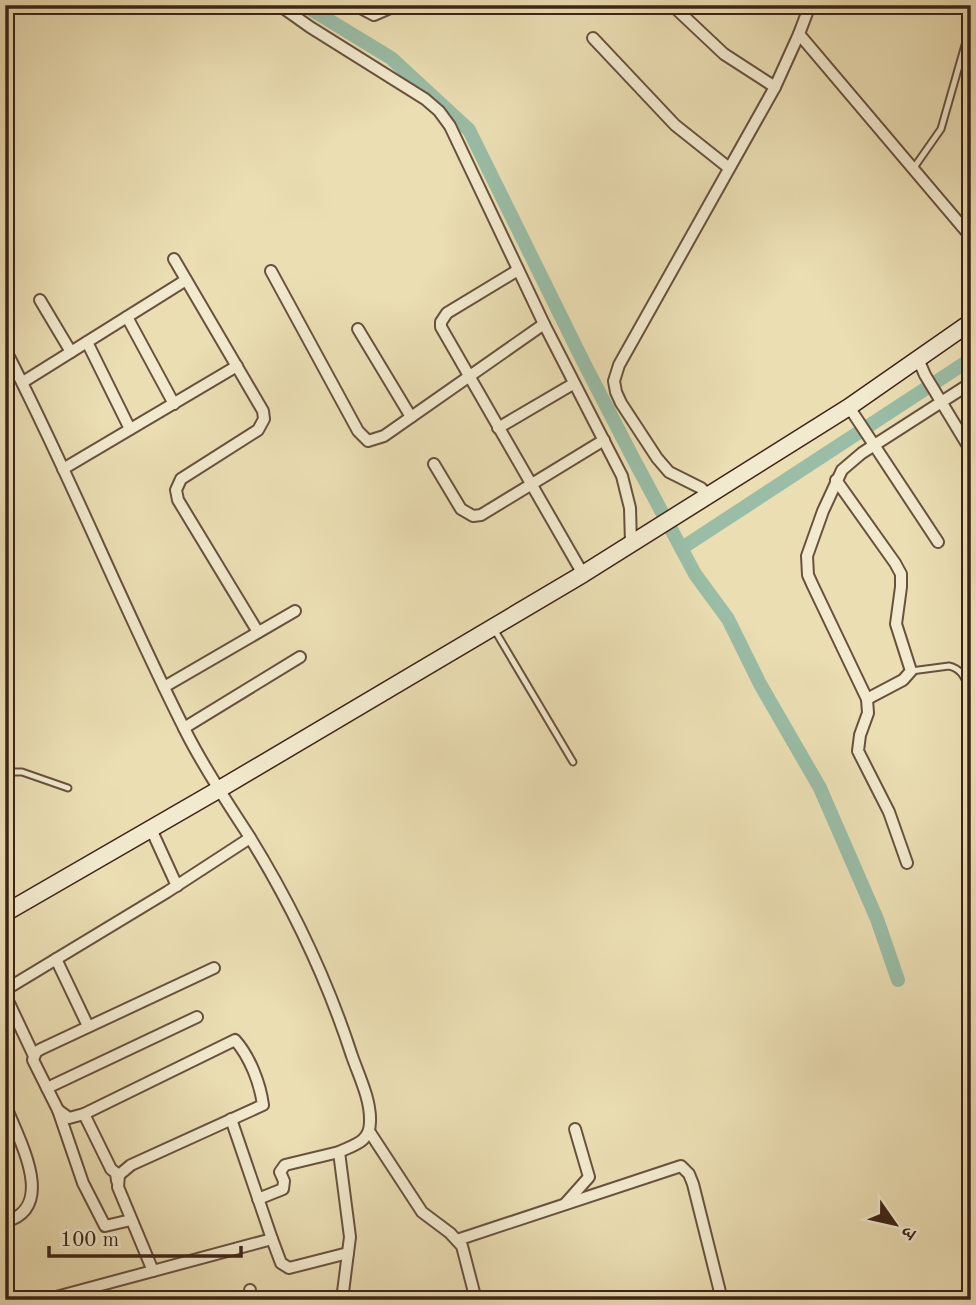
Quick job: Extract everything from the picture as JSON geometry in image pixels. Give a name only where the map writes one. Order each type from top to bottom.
[{"type":"street","points":[[279,5],[401,83],[439,111],[450,126],[628,493],[635,541]]},
{"type":"street","points":[[355,5],[374,15],[397,5]]},
{"type":"street","points":[[672,5],[724,54],[775,87]]},
{"type":"street","points":[[700,498],[701,488],[662,467],[621,403],[614,381],[619,365],[775,87],[810,5]]},
{"type":"street","points":[[799,34],[971,237]]},
{"type":"street","points":[[593,38],[675,125],[729,169]]},
{"type":"street","points":[[174,259],[263,411],[262,424],[258,430],[181,479],[176,495],[258,632]]},
{"type":"street","points":[[518,270],[443,317],[441,327],[583,574]]},
{"type":"street","points":[[271,271],[362,437],[368,441],[411,417],[544,324]]},
{"type":"street","points":[[23,383],[186,280]]},
{"type":"street","points":[[40,300],[71,352]]},
{"type":"street","points":[[127,317],[174,404]]},
{"type":"street","points":[[5,913],[583,574],[700,498],[853,413],[918,359],[971,322]]},
{"type":"street","points":[[358,329],[411,417]]},
{"type":"street","points":[[87,342],[130,429]]},
{"type":"street","points":[[5,349],[184,728],[218,790],[250,838],[314,959],[340,1018],[368,1102],[369,1131],[363,1141],[339,1152],[285,1166],[280,1172],[284,1181],[283,1189],[258,1199]]},
{"type":"street","points":[[918,359],[971,451]]},
{"type":"street","points":[[63,469],[237,366]]},
{"type":"street","points":[[907,863],[888,812],[858,751],[868,713],[867,699],[808,575],[807,556],[836,480],[849,462],[971,383]]},
{"type":"street","points":[[498,428],[573,384]]},
{"type":"street","points":[[853,413],[938,542]]},
{"type":"street","points":[[434,464],[461,509],[473,516],[481,515],[604,440]]},
{"type":"street","points":[[836,480],[895,562],[901,575],[896,624],[911,671],[903,680],[867,699]]},
{"type":"street","points":[[164,687],[295,611]]},
{"type":"street","points":[[184,728],[300,657]]},
{"type":"street","points":[[151,829],[177,886]]},
{"type":"street","points":[[131,1220],[105,1226],[83,1183],[58,1110],[34,1064],[34,1056],[6,996],[56,959],[250,838]]},
{"type":"street","points":[[56,959],[88,1026]]},
{"type":"street","points":[[34,1056],[41,1049],[88,1026],[214,968]]},
{"type":"street","points":[[47,1088],[197,1017]]},
{"type":"street","points":[[58,1110],[69,1118],[84,1114],[235,1040],[245,1051],[263,1105],[131,1165],[117,1181]]},
{"type":"street","points":[[5,1104],[31,1175],[34,1191],[27,1209],[5,1222]]},
{"type":"street","points":[[84,1114],[111,1169],[116,1173],[131,1220],[153,1271]]},
{"type":"street","points":[[231,1119],[281,1264],[289,1268],[348,1253]]},
{"type":"street","points":[[565,1204],[589,1177],[575,1129]]},
{"type":"street","points":[[369,1131],[422,1212],[457,1240],[465,1254],[476,1300]]},
{"type":"street","points":[[339,1152],[350,1237],[342,1300]]},
{"type":"street","points":[[457,1240],[681,1166],[689,1174],[722,1300]]},
{"type":"street","points":[[45,1300],[272,1240]]},
{"type":"lane","points":[[913,169],[941,129],[971,24]]},
{"type":"lane","points":[[493,626],[573,762]]},
{"type":"lane","points":[[911,671],[955,667],[962,673],[971,692]]},
{"type":"lane","points":[[5,772],[22,772],[68,788]]},
{"type":"waterway","points":[[304,5],[391,58],[469,130],[633,458],[695,574],[728,619],[760,684],[820,788],[877,919],[898,980]]},
{"type":"waterway","points":[[682,548],[971,359]]}]
